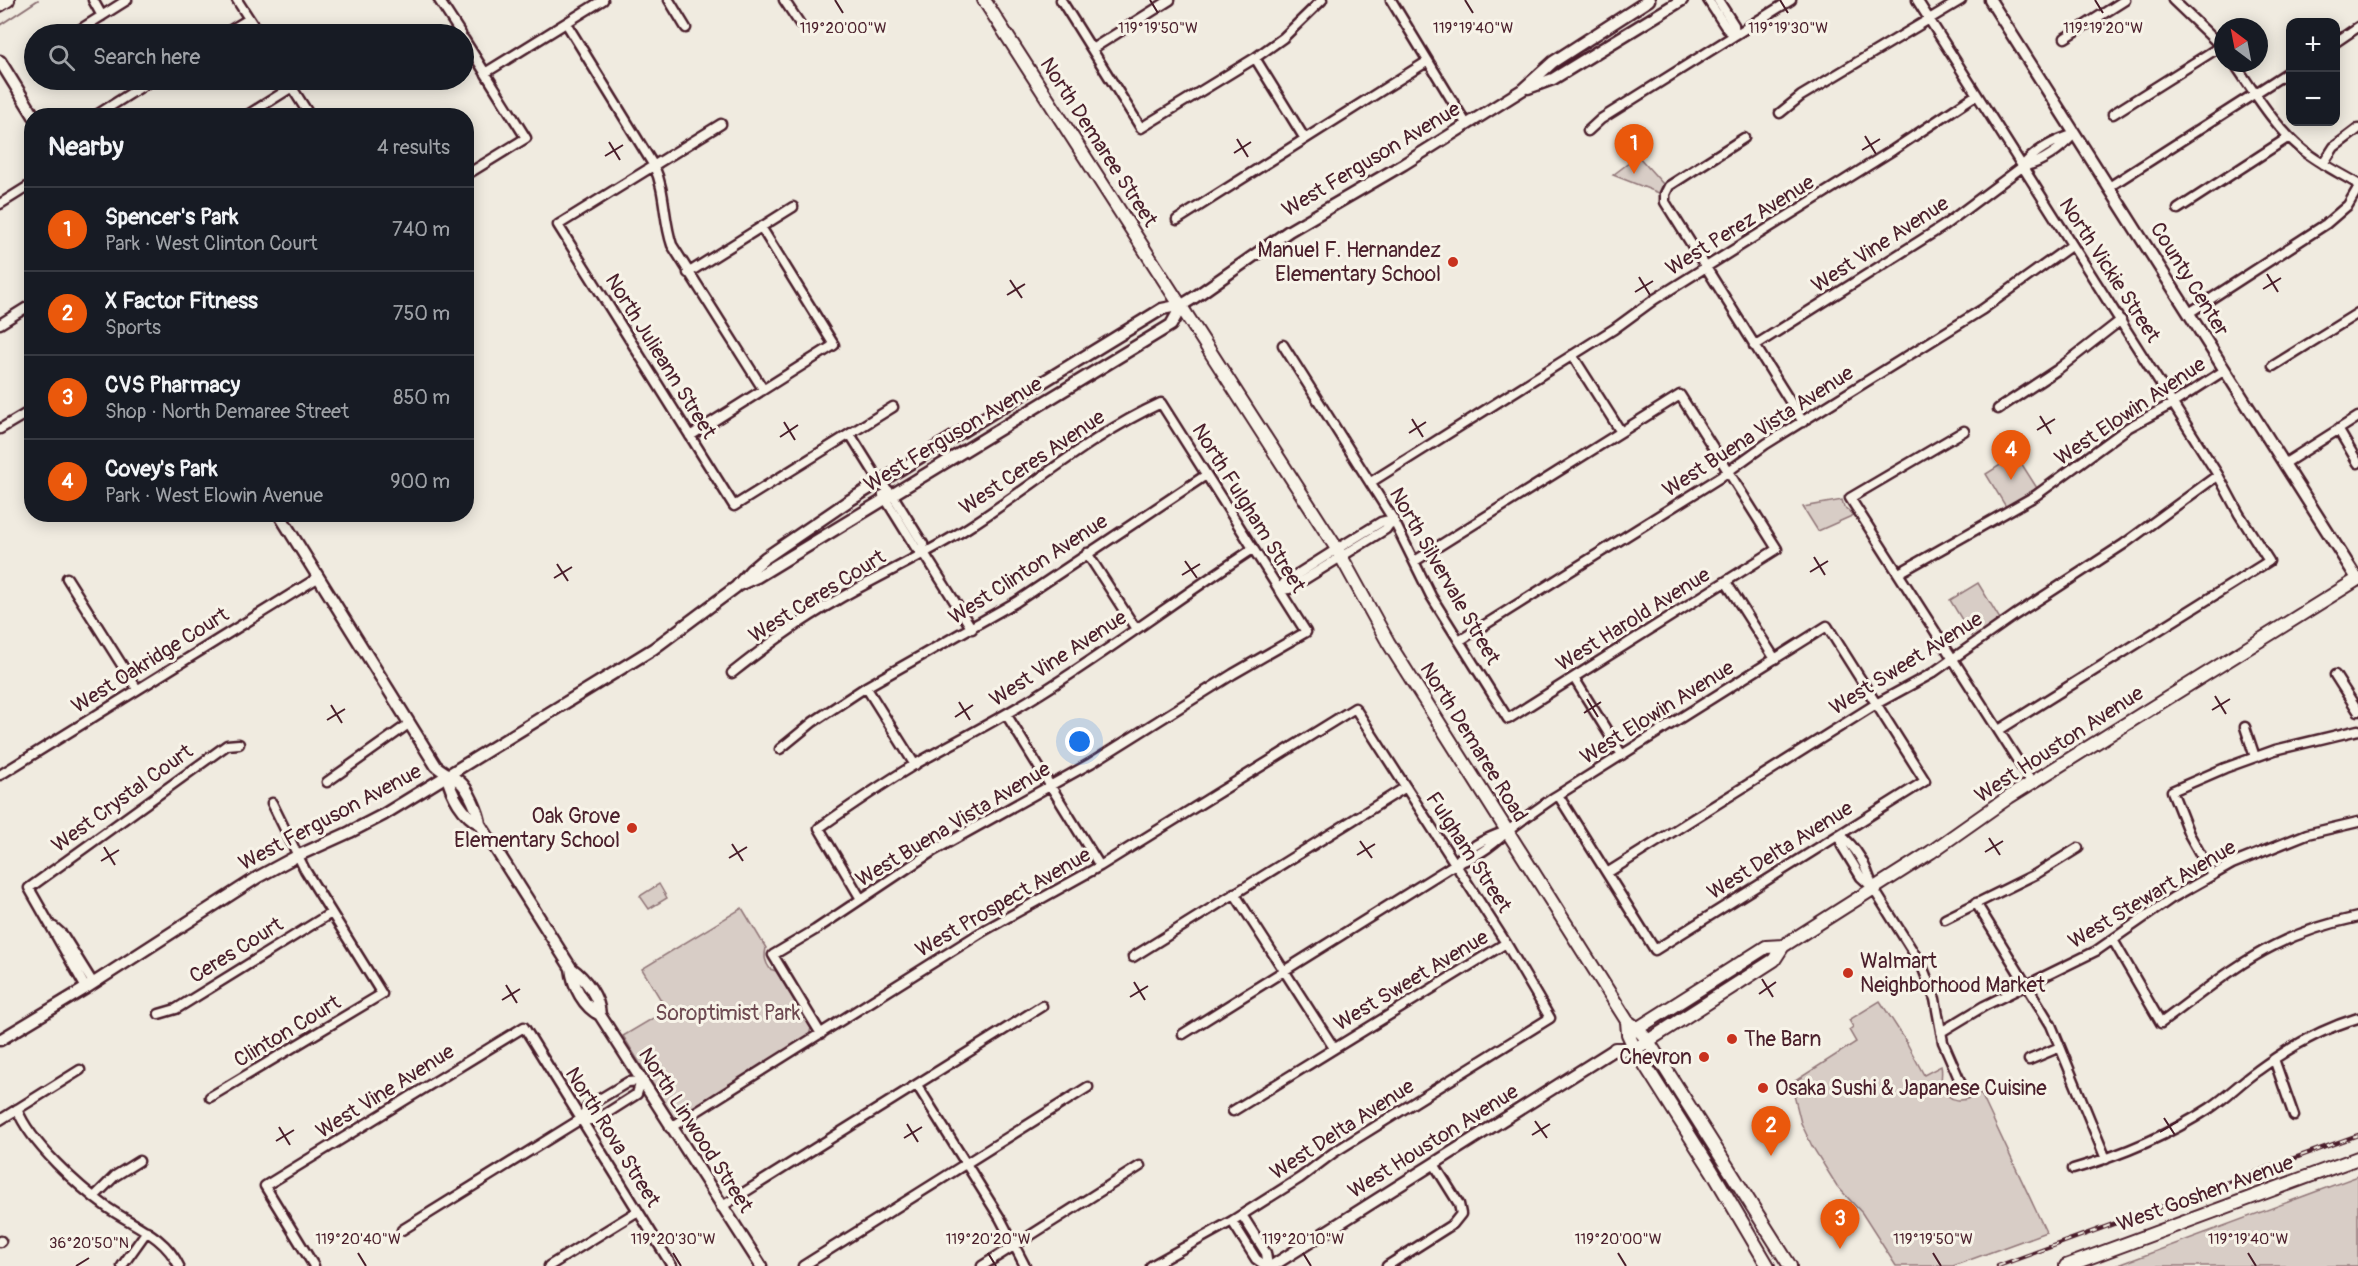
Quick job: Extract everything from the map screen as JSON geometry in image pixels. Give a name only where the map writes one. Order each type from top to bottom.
[{"type":"main road","points":[[0,5],[8,0]]},
{"type":"main road","name":"North Demaree Street","points":[[984,0],[1182,305]]},
{"type":"main road","name":"North Demaree Road","points":[[1182,305],[1340,553],[1389,642],[1627,1021],[1633,1031],[1635,1049],[1695,1143],[1768,1266]]},
{"type":"main road","name":"West Houston Avenue","points":[[1635,1049],[1774,960],[1783,946],[2032,783],[2358,580]]},
{"type":"main road","name":"West Houston Avenue","points":[[1616,1049],[1633,1031],[1766,947],[1783,946]]},
{"type":"main road","points":[[1633,1031],[1648,1041],[1790,1266]]},
{"type":"main road","points":[[1616,1049],[1635,1049]]},
{"type":"main road","points":[[1695,1143],[1709,1151],[1740,1200],[1751,1205]]},
{"type":"main road","name":"West Goshen Avenue","points":[[2066,1266],[2358,1158]]},
{"type":"street","points":[[93,0],[102,16]]},
{"type":"street","points":[[89,24],[127,0]]},
{"type":"street","points":[[237,0],[252,24]]},
{"type":"street","points":[[439,0],[455,24]]},
{"type":"street","points":[[485,73],[603,0]]},
{"type":"street","points":[[669,0],[686,28]]},
{"type":"street","points":[[784,0],[800,24]]},
{"type":"street","points":[[1061,0],[1141,128],[1255,58],[1283,38],[1322,0]]},
{"type":"street","points":[[1092,49],[1170,0]]},
{"type":"street","points":[[1390,0],[1467,125]]},
{"type":"street","name":"West Ferguson Avenue","points":[[1522,90],[1553,79],[1682,0]]},
{"type":"street","points":[[1708,0],[1727,29],[1735,35]]},
{"type":"street","points":[[1718,0],[1734,26],[1735,35]]},
{"type":"street","points":[[1588,131],[1601,119],[1791,0]]},
{"type":"street","name":"North Vickie Street","points":[[1917,0],[2121,320],[2269,561],[1999,730]]},
{"type":"street","points":[[1780,113],[1802,96],[1961,0]]},
{"type":"street","name":"County Center","points":[[1990,0],[2358,580]]},
{"type":"street","points":[[2065,38],[2125,0]]},
{"type":"street","points":[[2173,0],[2214,39]]},
{"type":"street","name":"West Ferguson Avenue","points":[[736,587],[750,570],[779,548],[880,482],[1162,309],[1182,305],[1305,221],[1404,164],[1522,90],[1553,62],[1644,1]]},
{"type":"street","points":[[241,24],[249,19]]},
{"type":"street","points":[[566,23],[654,166],[663,190],[668,233],[672,245],[763,389]]},
{"type":"street","points":[[2340,39],[2358,27]]},
{"type":"street","points":[[2114,114],[2214,52]]},
{"type":"street","points":[[474,55],[526,138],[474,170]]},
{"type":"street","points":[[1255,58],[1305,139]]},
{"type":"street","points":[[0,61],[29,108]]},
{"type":"street","points":[[1177,220],[1428,61]]},
{"type":"street","points":[[2189,313],[2326,224],[2348,205],[2358,186],[2323,164],[2289,137],[2240,72]]},
{"type":"street","points":[[2109,187],[2288,72]]},
{"type":"street","points":[[108,108],[137,90]]},
{"type":"street","points":[[256,108],[280,90]]},
{"type":"street","points":[[293,90],[305,108]]},
{"type":"street","name":"West Perez Avenue","points":[[1371,482],[1976,95]]},
{"type":"street","points":[[654,166],[721,124]]},
{"type":"street","points":[[2323,164],[2334,147],[2358,129]]},
{"type":"street","name":"West Vine Avenue","points":[[1754,346],[1951,220],[2022,167],[2032,165],[2065,145],[2075,134]]},
{"type":"street","points":[[2178,209],[2289,137]]},
{"type":"street","points":[[1744,138],[1675,182],[1665,194],[1667,206],[1707,266],[1754,346],[1803,422]]},
{"type":"street","name":"North Julieann Street","points":[[654,166],[558,225],[734,506],[850,434]]},
{"type":"street","points":[[0,204],[24,189]]},
{"type":"street","points":[[688,273],[793,207]]},
{"type":"street","points":[[690,436],[834,345],[760,227]]},
{"type":"street","name":"West Buena Vista Avenue","points":[[1459,641],[1728,472],[1766,444],[1983,309],[2072,244]]},
{"type":"street","name":"West Ferguson Avenue","points":[[0,1040],[229,895],[297,855],[373,821],[646,653],[736,587],[758,577],[1171,325],[1182,305]]},
{"type":"street","points":[[0,324],[24,309]]},
{"type":"street","points":[[2273,366],[2358,313]]},
{"type":"street","points":[[1998,409],[2057,370],[2121,320]]},
{"type":"street","name":"North Silvervale Street","points":[[1283,345],[1394,519],[1427,588],[1508,719]]},
{"type":"street","points":[[1572,355],[1621,432]]},
{"type":"street","name":"West Elowin Avenue","points":[[1899,573],[2026,501],[2129,427],[2172,404],[2225,370]]},
{"type":"street","points":[[1415,561],[1680,395],[1728,472]]},
{"type":"street","name":"North Fulgham Street","points":[[1161,403],[1306,632]]},
{"type":"street","name":"West Ceres Avenue","points":[[924,553],[967,529],[1075,453],[1139,413],[1161,403]]},
{"type":"street","points":[[893,407],[850,434],[880,482],[916,548],[924,553],[972,628]]},
{"type":"street","points":[[0,429],[24,415]]},
{"type":"street","points":[[2284,464],[2358,417]]},
{"type":"street","points":[[2338,429],[2358,463]]},
{"type":"street","points":[[1964,431],[1850,498],[2032,783]]},
{"type":"street","name":"West Harold Avenue","points":[[1508,719],[1777,549],[1728,472]]},
{"type":"street","name":"West Clinton Avenue","points":[[780,749],[813,722],[866,687],[1016,602],[1206,475]]},
{"type":"street","name":"West Sweet Avenue","points":[[1607,873],[1876,704],[1913,685],[2118,548],[2218,475]]},
{"type":"street","points":[[1279,590],[1290,590],[1340,553],[1386,529],[1394,519]]},
{"type":"street","name":"North Linwood Street","points":[[284,522],[436,766],[447,776],[450,790],[472,820],[480,824],[571,968],[582,976],[600,1004],[600,1015],[670,1128],[761,1266]]},
{"type":"street","name":"West Vine Avenue","points":[[861,899],[819,828],[860,798],[1006,714],[1094,660],[1253,549]]},
{"type":"street","name":"West Ceres Court","points":[[732,673],[775,639],[834,601],[924,553]]},
{"type":"street","points":[[1087,553],[1136,629]]},
{"type":"street","name":"West Oakridge Court","points":[[0,775],[320,577]]},
{"type":"street","points":[[67,578],[138,689]]},
{"type":"street","points":[[1726,582],[1775,659]]},
{"type":"street","name":"West Elowin Avenue","points":[[1183,1034],[1455,864],[1468,860],[1495,843],[1558,795],[1827,626],[1876,704]]},
{"type":"street","name":"West Buena Vista Avenue","points":[[821,1034],[773,955],[933,851],[1051,786],[1306,632]]},
{"type":"street","points":[[2335,675],[2358,711]]},
{"type":"street","points":[[1574,678],[1622,755]]},
{"type":"street","points":[[866,687],[915,765]]},
{"type":"street","name":"West Delta Avenue","points":[[1607,873],[1655,950],[1840,835],[1925,781],[1876,704]]},
{"type":"street","name":"Fulgham Street","points":[[1355,708],[1506,943],[1550,1018]]},
{"type":"street","name":"West Prospect Avenue","points":[[670,1128],[985,930],[1100,866],[1355,708]]},
{"type":"street","points":[[1006,714],[1100,866]]},
{"type":"street","points":[[327,782],[410,723]]},
{"type":"street","points":[[2245,727],[2255,757]]},
{"type":"street","points":[[2212,875],[2189,834],[2172,791],[2255,757],[2295,744],[2358,730]]},
{"type":"street","name":"West Crystal Court","points":[[89,985],[56,939],[52,924],[29,888],[227,745],[239,744]]},
{"type":"street","points":[[1133,957],[1406,787]]},
{"type":"street","points":[[1558,795],[1607,873]]},
{"type":"street","points":[[272,803],[297,855],[331,913]]},
{"type":"street","name":"West Stewart Avenue","points":[[1941,1032],[1984,1006],[2113,940],[2172,898],[2253,854],[2307,834],[2358,822]]},
{"type":"street","points":[[1840,835],[1842,846],[1861,877],[1873,888],[1922,966],[1935,999],[1948,1054],[1960,1081]]},
{"type":"street","points":[[1945,919],[2036,874],[2078,848]]},
{"type":"street","points":[[1234,892],[1334,1048]]},
{"type":"street","points":[[1976,903],[2045,1015],[2061,1047],[2106,1159]]},
{"type":"street","name":"Clinton Court","points":[[210,1097],[382,994],[331,913]]},
{"type":"street","name":"Ceres Court","points":[[159,1014],[176,1009],[331,913]]},
{"type":"street","points":[[2113,940],[2161,1023],[2241,965],[2275,945],[2313,929],[2358,917]]},
{"type":"street","name":"West Sweet Avenue","points":[[1233,1111],[1506,943]]},
{"type":"street","points":[[721,1207],[1042,1006]]},
{"type":"street","name":"West Delta Avenue","points":[[1151,1266],[1242,1215],[1300,1178],[1333,1153],[1550,1018]]},
{"type":"street","points":[[2073,1169],[2147,1143],[2192,1120],[2274,1059],[2317,1033],[2358,1018]]},
{"type":"street","name":"West Vine Avenue","points":[[314,1266],[265,1186],[524,1027]]},
{"type":"street","name":"North Rova Street","points":[[524,1027],[672,1266]]},
{"type":"street","points":[[2030,1059],[2061,1047]]},
{"type":"street","name":"West Houston Avenue","points":[[1269,1266],[1616,1049]]},
{"type":"street","points":[[2274,1059],[2294,1116]]},
{"type":"street","points":[[0,1120],[80,1070]]},
{"type":"street","points":[[402,1230],[581,1119],[588,1106],[628,1082],[641,1081],[637,1094],[596,1120],[581,1119]]},
{"type":"street","points":[[917,1085],[1000,1218],[1025,1266]]},
{"type":"street","points":[[802,1266],[1088,1087]]},
{"type":"street","points":[[608,1094],[616,1107]]},
{"type":"street","points":[[18,1109],[21,1117],[46,1151],[63,1169],[94,1197],[147,1231],[168,1249],[179,1266]]},
{"type":"street","points":[[94,1197],[115,1176],[139,1161]]},
{"type":"street","points":[[1387,1266],[1453,1224],[1461,1214],[1460,1204],[1434,1164]]},
{"type":"street","points":[[982,1266],[1140,1166]]},
{"type":"street","points":[[549,1266],[638,1211]]},
{"type":"street","points":[[1242,1215],[1266,1253],[1269,1266]]},
{"type":"street","points":[[1232,1221],[1256,1259],[1269,1266]]},
{"type":"street","points":[[122,1266],[147,1231]]},
{"type":"green space","points":[[1638,156],[1663,184],[1659,193],[1613,175]]},
{"type":"green space","points":[[2016,455],[2037,488],[2006,507],[1986,474]]},
{"type":"green space","points":[[1842,500],[1844,507],[1854,515],[1818,531],[1803,507]]},
{"type":"green space","points":[[1978,583],[2000,619],[1973,638],[1950,600]]},
{"type":"green space","points":[[659,884],[667,898],[649,909],[640,896]]},
{"type":"green space","name":"Soroptimist Park","points":[[742,908],[766,948],[765,959],[768,966],[776,971],[811,1028],[809,1036],[680,1116],[673,1117],[623,1036],[667,1010],[642,969]]},
{"type":"green space","points":[[1880,1001],[1924,1075],[1941,1066],[1944,1092],[1952,1099],[1968,1099],[1977,1092],[1981,1094],[2046,1232],[1953,1266],[1896,1266],[1862,1213],[1837,1186],[1812,1146],[1801,1123],[1793,1091],[1789,1085],[1856,1042],[1849,1030],[1853,1027],[1849,1020]]},
{"type":"green space","points":[[2358,1176],[2358,1266],[2116,1266]]},
{"type":"waterway","points":[[0,25],[38,0]]},
{"type":"railway","points":[[1998,1266],[2358,1135]]},
{"type":"place","name":"Spencer's Park","points":[[1634,174]]},
{"type":"place","name":"Manuel F. Hernandez Elementary School","points":[[1453,262]]},
{"type":"place","name":"Covey's Park","points":[[2011,480]]},
{"type":"place","name":"Oak Grove Elementary School","points":[[632,828]]},
{"type":"place","name":"Walmart Neighborhood Market","points":[[1848,973]]},
{"type":"place","name":"The Barn","points":[[1732,1039]]},
{"type":"place","name":"Chevron","points":[[1704,1057]]},
{"type":"place","name":"Osaka Sushi & Japanese Cuisine","points":[[1763,1088]]},
{"type":"place","name":"X Factor Fitness","points":[[1771,1156]]},
{"type":"place","name":"CVS Pharmacy","points":[[1840,1249]]}]
